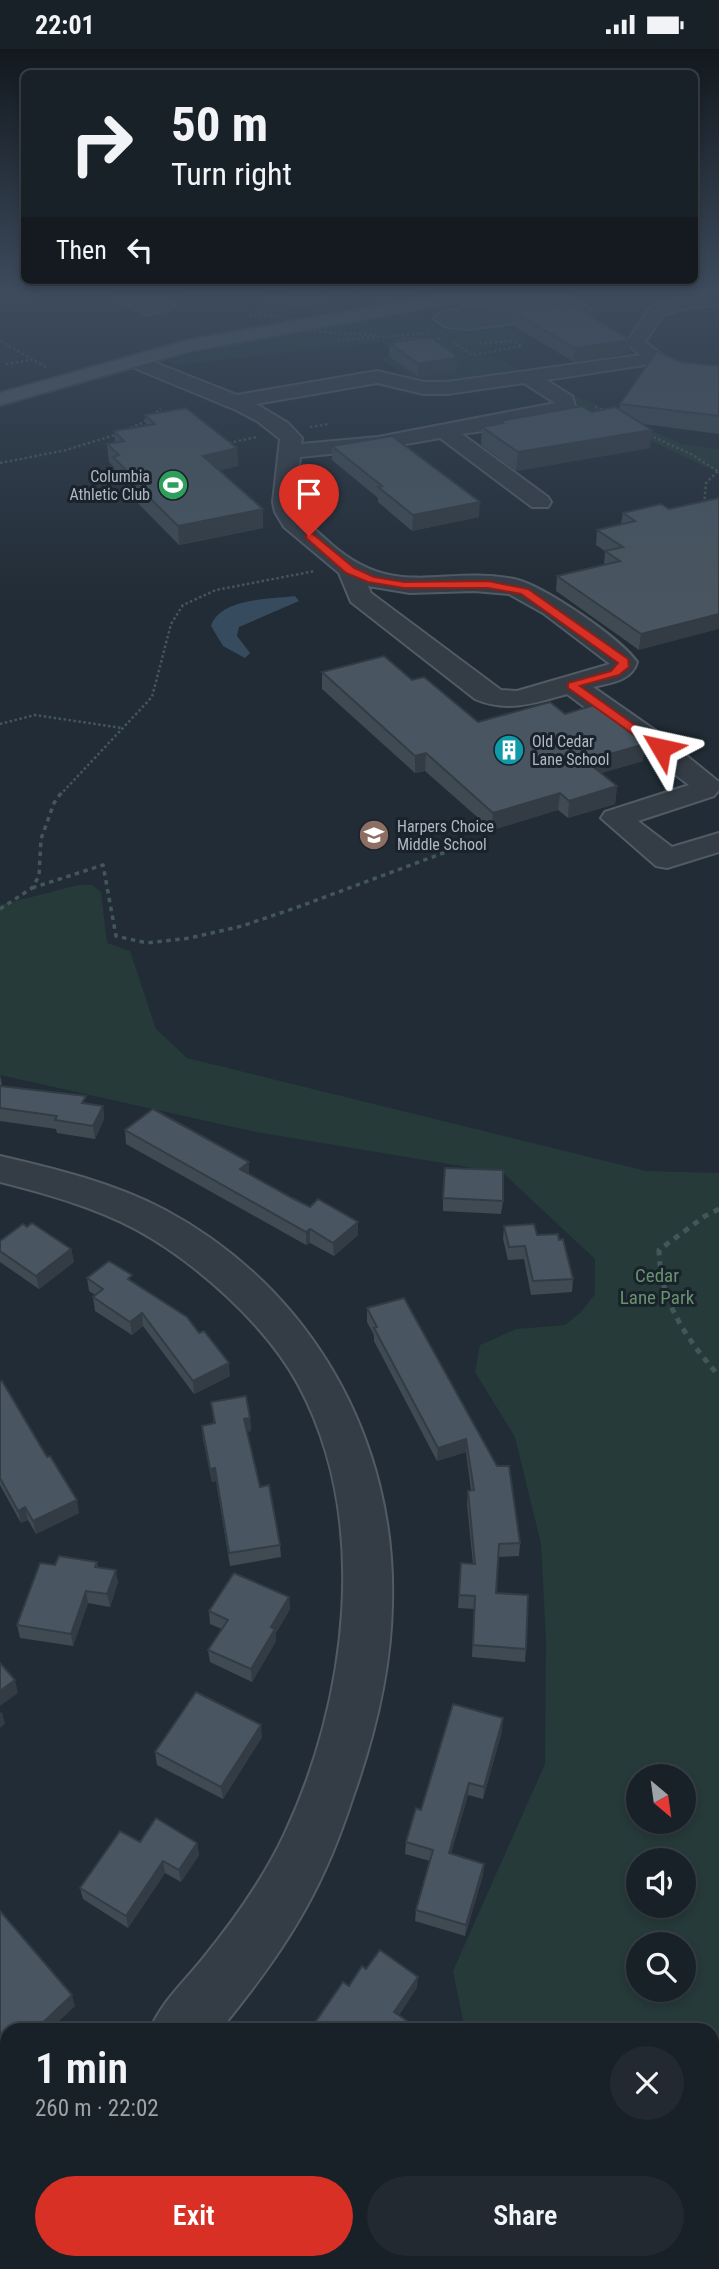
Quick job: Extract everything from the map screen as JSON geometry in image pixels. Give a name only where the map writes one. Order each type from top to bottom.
[{"type":"main road","points":[[0,399],[18,395]]},
{"type":"street","points":[[214,395],[260,414],[287,431],[291,438],[284,502],[286,512],[292,521],[347,568],[383,582],[488,585],[524,591],[624,662],[623,667],[615,673],[518,699],[496,698],[485,693],[360,597],[347,568]]},
{"type":"street","points":[[232,402],[275,395]]},
{"type":"street","points":[[290,451],[449,435],[562,409],[567,404],[554,395]]},
{"type":"street","points":[[449,435],[540,502]]},
{"type":"street","points":[[347,568],[384,563]]},
{"type":"street","points":[[572,685],[705,783],[704,790],[616,818],[667,859],[719,842]]},
{"type":"street","points":[[673,800],[719,836]]},
{"type":"street","points":[[0,1169],[56,1182],[130,1210],[169,1231],[244,1290],[278,1325],[311,1367],[337,1421],[356,1479],[365,1531],[369,1585],[366,1653],[351,1721],[322,1814],[288,1884],[248,1945],[186,2023]]},
{"type":"path","points":[[595,407],[611,413]]},
{"type":"path","points":[[0,463],[97,441],[142,423],[161,409]]},
{"type":"path","points":[[648,435],[691,454],[718,472],[706,483],[706,504],[694,506]]},
{"type":"path","points":[[32,888],[39,876],[42,862],[41,839],[54,803],[69,783],[152,697],[175,614],[181,604],[206,592],[347,568]]},
{"type":"path","points":[[0,724],[35,715],[122,728]]},
{"type":"path","points":[[0,909],[32,888],[103,865],[116,936],[149,945],[198,936],[309,905],[489,836]]},
{"type":"path","points":[[719,1209],[705,1216],[659,1250],[658,1267],[665,1297],[680,1330],[719,1376]]},
{"type":"green space","points":[[554,395],[574,395],[681,444],[719,449],[719,473]]},
{"type":"green space","name":"Cedar Lane Park","points":[[78,885],[92,885],[101,892],[107,943],[130,951],[156,1029],[187,1058],[646,1171],[719,1173],[719,2023],[464,2023],[453,1971],[545,1764],[546,1640],[541,1544],[515,1437],[475,1372],[480,1345],[516,1329],[565,1325],[581,1312],[595,1294],[595,1259],[503,1173],[256,1132],[0,1075],[0,905]]},
{"type":"water","points":[[295,596],[299,601],[239,627],[237,636],[250,653],[245,658],[223,646],[211,626],[216,617],[235,605],[260,599]]},
{"type":"building","points":[[627,395],[719,395],[719,416],[620,404]]},
{"type":"building","points":[[582,406],[592,412],[615,407],[652,430],[518,452],[482,427],[503,423],[500,421]]},
{"type":"building","name":"Columbia Athletic Club","points":[[186,408],[237,448],[203,456],[263,509],[178,526],[122,470],[126,470],[113,457],[119,455],[107,444],[124,441],[114,431],[155,424],[145,415]]},
{"type":"building","points":[[392,436],[480,502],[413,515],[332,446]]},
{"type":"building","points":[[719,498],[719,614],[641,634],[557,576],[620,561],[605,551],[623,547],[597,530],[635,521],[623,513],[661,504],[669,509]]},
{"type":"building","name":"Old Cedar Lane School","points":[[384,656],[412,680],[424,677],[478,722],[550,702],[565,714],[594,705],[645,744],[586,761],[617,786],[569,801],[560,793],[493,813],[426,753],[415,756],[322,672]]},
{"type":"building","points":[[0,1086],[86,1096],[82,1103],[103,1106],[93,1126],[55,1120],[57,1116],[0,1108]]},
{"type":"building","points":[[153,1109],[249,1162],[240,1169],[292,1198],[310,1207],[318,1199],[358,1222],[333,1243],[310,1229],[306,1232],[125,1130]]},
{"type":"building","points":[[445,1168],[503,1170],[503,1201],[443,1198]]},
{"type":"building","points":[[32,1223],[71,1249],[36,1276],[0,1251],[0,1241],[23,1224],[27,1227]]},
{"type":"building","points":[[534,1224],[537,1235],[558,1234],[559,1240],[563,1239],[573,1279],[533,1281],[525,1246],[509,1247],[504,1226]]},
{"type":"building","points":[[109,1261],[132,1275],[128,1279],[187,1317],[199,1333],[204,1331],[229,1363],[193,1381],[142,1313],[130,1322],[93,1297],[103,1289],[87,1278]]},
{"type":"building","points":[[404,1298],[497,1466],[509,1466],[520,1543],[499,1544],[496,1593],[528,1595],[526,1649],[473,1645],[475,1596],[459,1595],[461,1563],[475,1564],[468,1491],[474,1490],[466,1439],[438,1448],[374,1328],[377,1327],[367,1308]]},
{"type":"building","points":[[2,1381],[47,1457],[50,1456],[77,1500],[33,1521],[25,1507],[18,1511],[0,1478]]},
{"type":"building","points":[[246,1396],[250,1418],[244,1419],[260,1487],[269,1485],[280,1545],[229,1553],[215,1468],[210,1469],[202,1426],[215,1423],[211,1402]]},
{"type":"building","points":[[59,1556],[97,1562],[95,1567],[116,1570],[107,1594],[86,1591],[71,1634],[17,1625],[40,1563],[55,1565]]},
{"type":"building","points":[[234,1573],[289,1597],[271,1627],[275,1629],[251,1669],[208,1650],[228,1620],[209,1611]]},
{"type":"building","points":[[0,1663],[15,1680],[0,1691]]},
{"type":"building","points":[[196,1692],[261,1725],[221,1787],[155,1752]]},
{"type":"building","points":[[453,1704],[503,1718],[484,1787],[469,1783],[449,1853],[484,1864],[466,1925],[416,1910],[433,1850],[406,1842],[416,1808],[421,1810]]},
{"type":"building","points":[[156,1818],[197,1843],[179,1870],[163,1861],[126,1916],[80,1888],[120,1831],[140,1842]]},
{"type":"building","points":[[0,1911],[72,1995],[42,2023],[0,2023]]},
{"type":"building","points":[[380,1950],[418,1977],[394,2012],[407,2021],[405,2023],[315,2023],[343,1982],[349,1986],[362,1966],[366,1969]]},
{"type":"place","name":"Columbia Athletic Club","points":[[173,485]]},
{"type":"place","name":"Old Cedar Lane School","points":[[509,750]]},
{"type":"place","name":"Harpers Choice Middle School","points":[[374,835]]},
{"type":"route","points":[[309,536],[350,571],[372,579],[404,585],[514,587],[539,600],[618,655],[624,662],[623,667],[615,673],[572,685],[661,748]]}]
